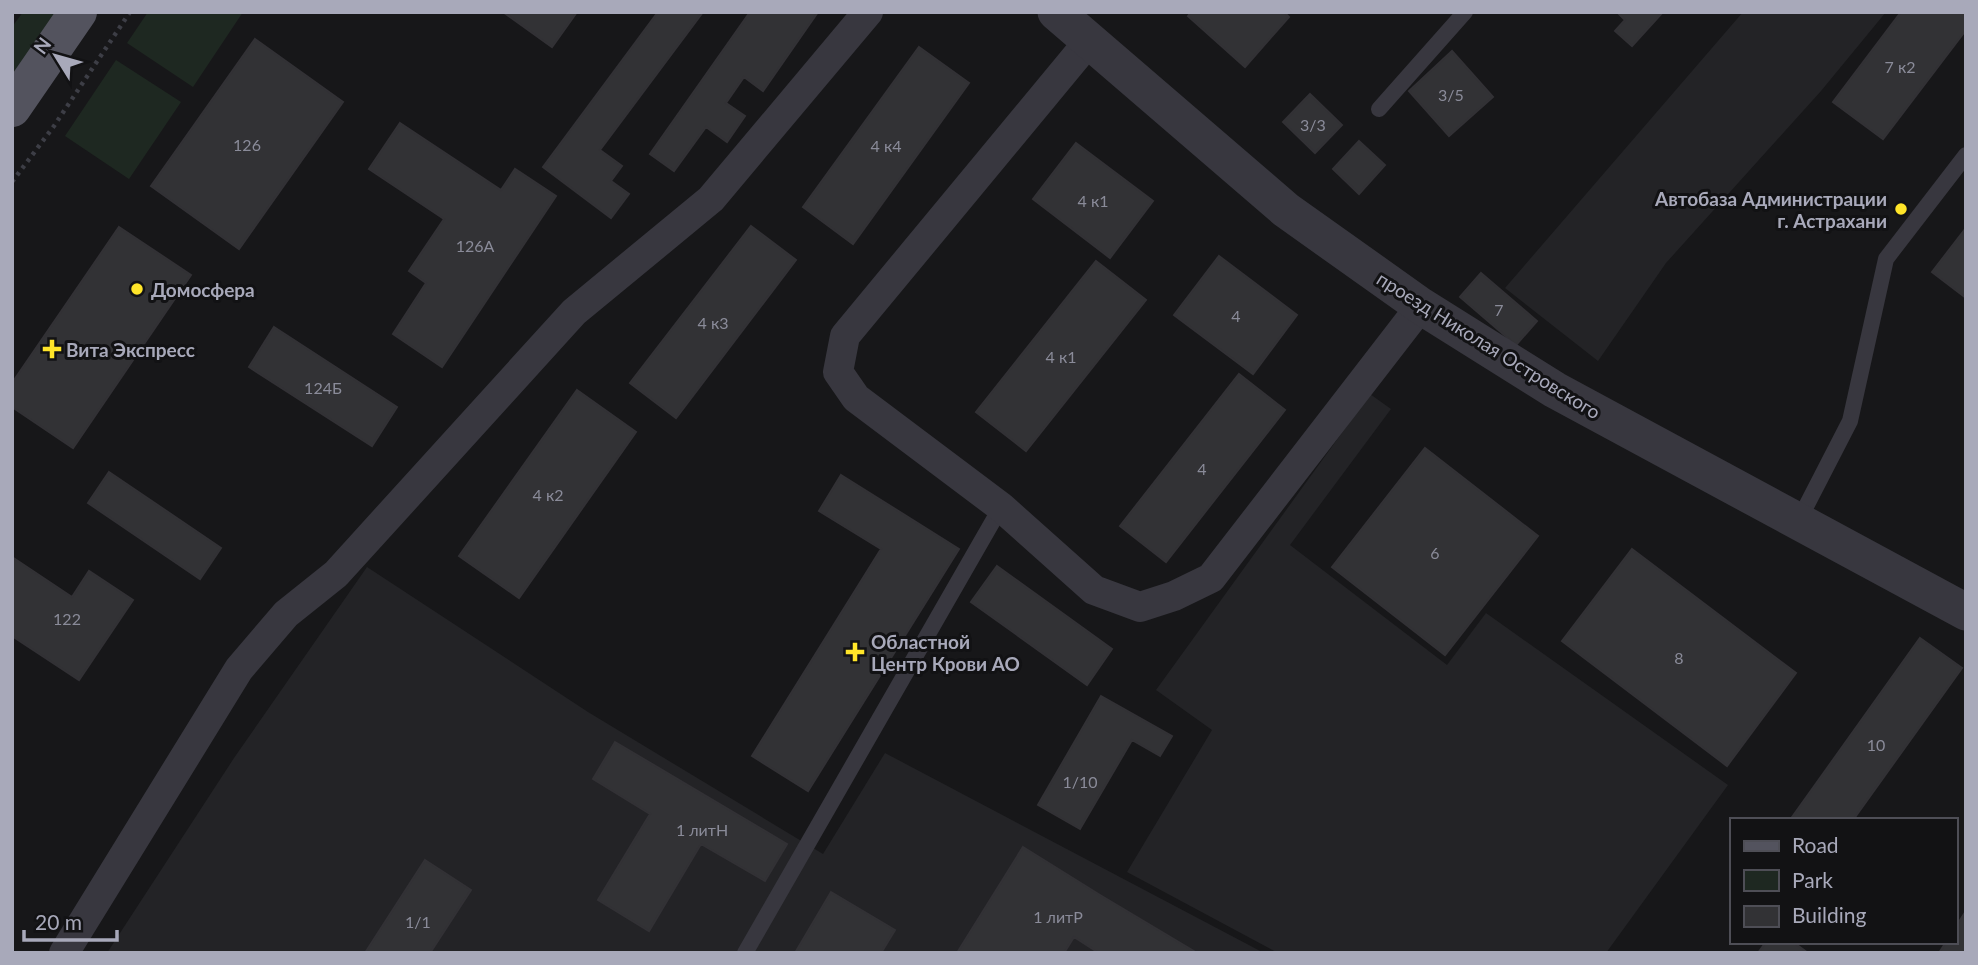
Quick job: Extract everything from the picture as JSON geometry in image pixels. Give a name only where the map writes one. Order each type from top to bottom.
[{"type":"main road","points":[[12,108],[78,12]]},
{"type":"street","points":[[64,953],[239,668],[286,614],[336,574],[574,312],[711,199],[868,12]]},
{"type":"street","name":"проезд Николая Островского","points":[[1056,12],[1286,210],[1421,306],[1555,390],[1966,612]]},
{"type":"street","points":[[1090,40],[845,335],[838,372],[856,398],[1001,507],[1094,590],[1140,607],[1174,596],[1211,578],[1421,306]]},
{"type":"lane","points":[[1379,109],[1465,12]]},
{"type":"lane","points":[[1798,523],[1850,421],[1886,259],[1966,155]]},
{"type":"lane","points":[[745,953],[1001,507]]},
{"type":"path","points":[[12,182],[54,126],[130,12]]},
{"type":"shaded area","points":[[1743,12],[1886,12],[1821,91],[1666,263],[1598,361],[1505,288]]},
{"type":"shaded area","points":[[1370,394],[1391,409],[1290,545],[1447,665],[1486,613],[1728,785],[1606,953],[1278,953],[1127,872],[1212,730],[1156,690]]},
{"type":"shaded area","points":[[367,567],[588,712],[823,854],[885,753],[1264,953],[107,953],[234,758]]},
{"type":"green space","points":[[23,12],[57,12],[12,77],[12,27]]},
{"type":"green space","points":[[148,12],[243,12],[193,87],[127,43]]},
{"type":"green space","points":[[116,60],[181,102],[129,179],[65,136]]},
{"type":"building","points":[[503,12],[577,12],[552,47]]},
{"type":"building","points":[[658,12],[703,12],[600,150],[622,166],[611,181],[629,194],[611,218],[543,167]]},
{"type":"building","points":[[750,12],[818,12],[763,91],[744,77],[726,103],[745,116],[727,142],[706,127],[674,171],[650,154]]},
{"type":"building","points":[[1191,12],[1284,12],[1289,17],[1245,67],[1188,16]]},
{"type":"building","points":[[1617,12],[1663,12],[1632,46],[1615,31],[1625,20]]},
{"type":"building","points":[[1901,12],[1966,12],[1966,30],[1883,139],[1833,102]]},
{"type":"building","points":[[255,39],[343,102],[239,249],[151,186]]},
{"type":"building","points":[[919,47],[969,83],[853,244],[803,207]]},
{"type":"building","points":[[1452,51],[1493,97],[1449,136],[1409,91]]},
{"type":"building","points":[[1310,94],[1342,125],[1315,153],[1283,122]]},
{"type":"building","points":[[400,123],[501,190],[515,169],[556,196],[442,367],[393,334],[426,283],[409,271],[444,219],[369,169]]},
{"type":"building","points":[[1359,141],[1385,165],[1359,194],[1333,169]]},
{"type":"building","points":[[1076,143],[1153,201],[1110,258],[1033,199]]},
{"type":"building","points":[[751,226],[796,260],[676,418],[630,383]]},
{"type":"building","points":[[119,227],[191,275],[73,448],[12,407],[12,383]]},
{"type":"building","points":[[1966,228],[1966,298],[1932,272]]},
{"type":"building","points":[[1219,256],[1297,315],[1253,374],[1174,315]]},
{"type":"building","points":[[1096,261],[1146,300],[1026,451],[976,412]]},
{"type":"building","points":[[1481,273],[1537,321],[1516,345],[1460,297]]},
{"type":"building","points":[[274,327],[397,407],[372,446],[249,367]]},
{"type":"building","points":[[1239,374],[1285,410],[1166,562],[1120,526]]},
{"type":"building","points":[[577,390],[636,432],[519,598],[459,556]]},
{"type":"building","points":[[1425,448],[1538,536],[1445,655],[1332,567]]},
{"type":"building","points":[[109,472],[221,548],[200,579],[88,503]]},
{"type":"building","name":"Областной Центр Крови АО","points":[[841,475],[959,549],[808,791],[752,756],[881,549],[819,511]]},
{"type":"building","points":[[1632,549],[1796,673],[1727,766],[1562,641]]},
{"type":"building","points":[[12,557],[72,597],[89,571],[133,600],[79,680],[12,636]]},
{"type":"building","points":[[997,566],[1112,649],[1087,685],[971,602]]},
{"type":"building","points":[[1920,638],[1962,668],[1854,818],[1791,818]]},
{"type":"building","points":[[1101,696],[1172,736],[1160,756],[1132,740],[1080,829],[1038,805]]},
{"type":"building","points":[[615,742],[787,844],[765,881],[701,844],[649,931],[598,900],[650,814],[593,779]]},
{"type":"building","points":[[1023,847],[1197,953],[1099,953],[1074,937],[1064,953],[957,953]]},
{"type":"building","points":[[425,860],[471,890],[430,953],[365,953]]},
{"type":"building","points":[[831,892],[895,930],[881,953],[795,953]]},
{"type":"building","points":[[1966,911],[1966,953],[1939,953],[1945,944],[1957,944],[1957,925]]},
{"type":"building","points":[[1765,944],[1796,944],[1808,953],[1758,953]]},
{"type":"place","name":"Автобаза Администрации г. Астрахани","points":[[1901,209]]},
{"type":"place","name":"Домосфера","points":[[137,289]]},
{"type":"place","name":"Вита Экспресс","points":[[52,349]]},
{"type":"place","name":"Областной Центр Крови АО","points":[[855,652]]}]
